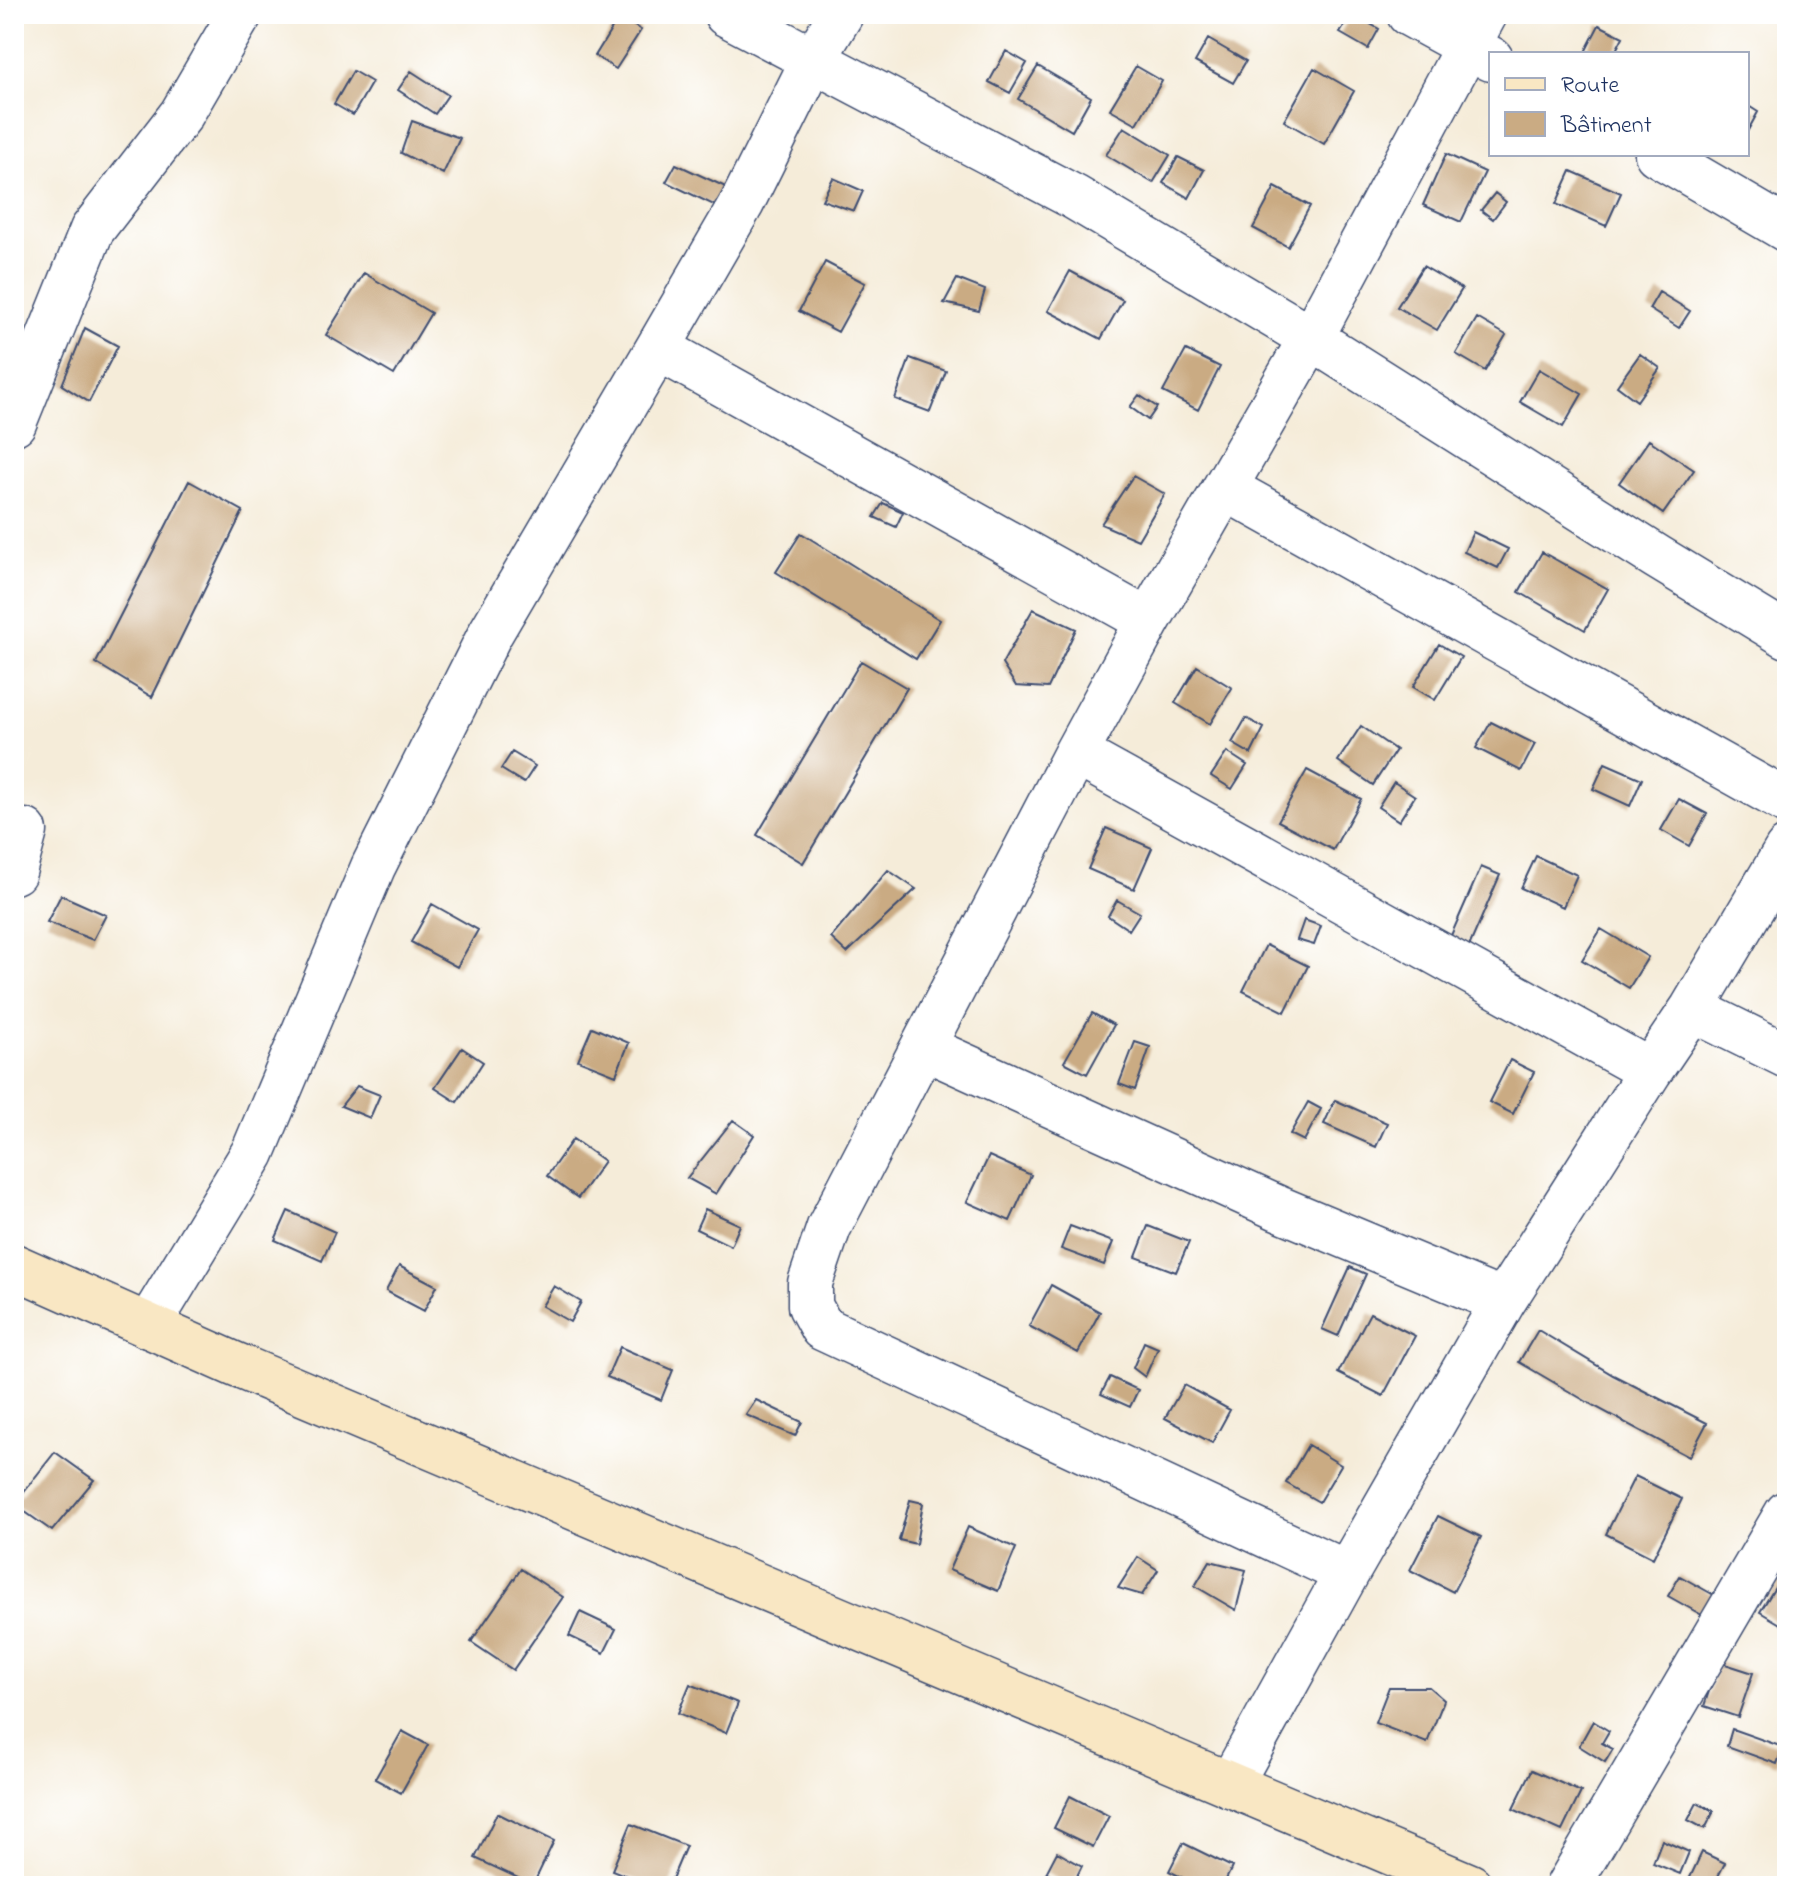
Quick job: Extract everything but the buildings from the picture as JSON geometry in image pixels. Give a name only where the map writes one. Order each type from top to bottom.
[{"type":"main road","points":[[14,1266],[148,1326],[1470,1886]]},
{"type":"street","points":[[14,423],[92,230],[181,115],[240,14]]},
{"type":"street","points":[[726,14],[1074,197],[1311,338],[1787,636]]},
{"type":"street","points":[[148,1326],[253,1153],[373,867],[490,634],[742,203],[813,60],[841,14]]},
{"type":"street","points":[[1347,1573],[822,1328],[810,1306],[810,1283],[829,1227],[1076,753],[1148,621],[1482,40],[1409,14]]},
{"type":"street","points":[[1660,156],[1787,230]]},
{"type":"street","points":[[658,348],[1148,621]]},
{"type":"street","points":[[1225,488],[1787,802]]},
{"type":"street","points":[[1076,753],[1650,1071]]},
{"type":"street","points":[[1230,1785],[1347,1573],[1503,1302],[1692,1009],[1787,849]]},
{"type":"street","points":[[1692,1009],[1787,1056]]},
{"type":"street","points":[[923,1047],[1278,1208],[1503,1302]]},
{"type":"street","points":[[1568,1886],[1787,1513]]}]
